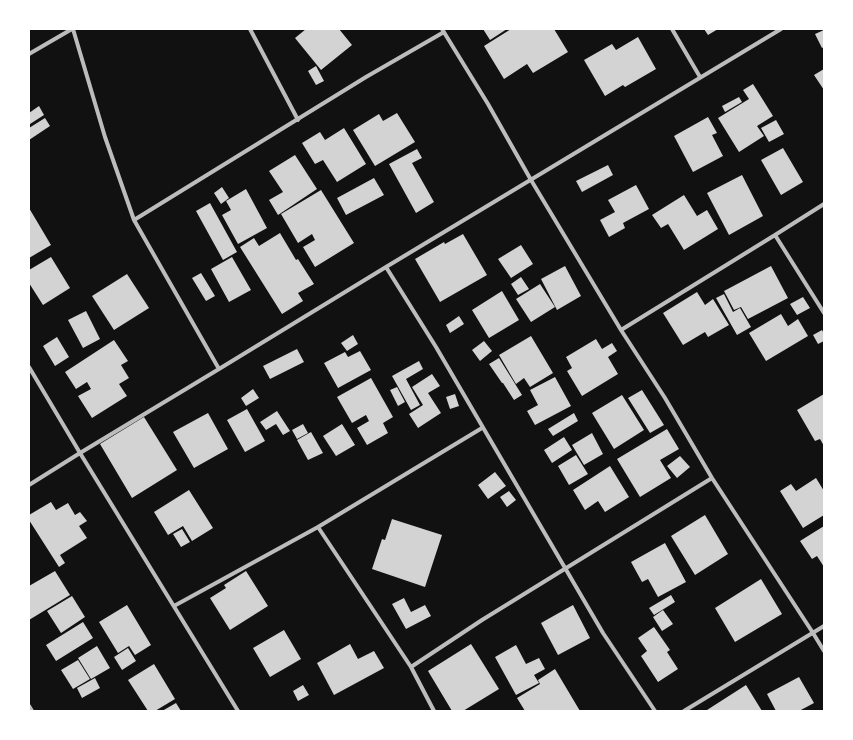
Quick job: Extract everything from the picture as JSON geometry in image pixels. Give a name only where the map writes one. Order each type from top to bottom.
[{"type":"street","points":[[29,54],[72,29],[104,137],[134,220],[219,369]]},
{"type":"street","points":[[250,29],[298,120]]},
{"type":"street","points":[[672,29],[700,77]]},
{"type":"street","points":[[29,485],[386,267],[781,29]]},
{"type":"street","points":[[134,220],[443,30],[621,330],[665,398],[712,478],[824,651]]},
{"type":"street","points":[[621,330],[824,204]]},
{"type":"street","points":[[775,235],[824,313]]},
{"type":"street","points":[[386,267],[436,347],[603,633],[655,711]]},
{"type":"street","points":[[29,367],[238,711]]},
{"type":"street","points":[[174,606],[318,527],[482,428]]},
{"type":"street","points":[[411,666],[482,620],[712,478]]},
{"type":"street","points":[[318,527],[411,666],[434,711]]},
{"type":"street","points":[[684,711],[824,626]]},
{"type":"street","points":[[29,706],[32,711]]},
{"type":"building","points":[[306,29],[339,29],[352,45],[321,70],[295,38]]},
{"type":"building","points":[[483,29],[507,29],[490,40]]},
{"type":"building","points":[[511,29],[554,29],[568,52],[533,73],[527,64],[504,79],[484,46]]},
{"type":"building","points":[[704,29],[718,29],[708,35]]},
{"type":"building","points":[[824,30],[824,47],[822,48],[815,34]]},
{"type":"building","points":[[638,37],[656,69],[625,87],[623,85],[605,96],[584,60],[612,44],[616,50]]},
{"type":"building","points":[[316,66],[324,81],[316,85],[308,71]]},
{"type":"building","points":[[824,69],[824,90],[814,75]]},
{"type":"building","points":[[753,84],[773,116],[757,126],[764,136],[739,152],[718,118],[749,99],[743,90]]},
{"type":"building","points":[[739,97],[742,102],[725,112],[722,106]]},
{"type":"building","points":[[39,106],[44,115],[30,124],[29,113]]},
{"type":"building","points":[[397,113],[415,142],[375,166],[353,130],[379,114],[383,121]]},
{"type":"building","points":[[708,117],[717,133],[712,135],[723,156],[693,172],[674,136]]},
{"type":"building","points":[[45,118],[50,126],[29,140],[29,128]]},
{"type":"building","points":[[776,120],[784,134],[769,142],[761,128]]},
{"type":"building","points":[[344,128],[366,164],[337,182],[323,160],[315,164],[302,143],[320,132],[325,140]]},
{"type":"building","points":[[783,148],[803,182],[781,195],[761,160]]},
{"type":"building","points":[[417,149],[422,158],[412,163],[434,202],[416,213],[389,164]]},
{"type":"building","points":[[295,155],[317,189],[278,215],[269,200],[283,192],[269,171]]},
{"type":"building","points":[[608,165],[613,175],[582,192],[576,181]]},
{"type":"building","points":[[742,175],[763,216],[729,235],[707,193]]},
{"type":"building","points":[[374,178],[384,195],[346,215],[337,198]]},
{"type":"building","points":[[636,185],[649,209],[623,223],[625,228],[609,237],[600,220],[615,212],[608,200]]},
{"type":"building","points":[[222,187],[229,198],[221,204],[214,193]]},
{"type":"building","points":[[246,189],[267,228],[238,244],[222,215],[231,210],[226,201]]},
{"type":"building","points":[[321,190],[354,243],[315,267],[303,247],[315,240],[312,234],[298,243],[281,214]]},
{"type":"building","points":[[684,195],[697,216],[707,210],[718,229],[684,250],[668,224],[661,228],[652,215]]},
{"type":"building","points":[[210,203],[237,252],[223,260],[196,211]]},
{"type":"building","points":[[29,208],[51,245],[29,258]]},
{"type":"building","points":[[280,233],[296,260],[298,259],[314,284],[298,293],[303,301],[282,314],[240,247],[254,238],[259,246]]},
{"type":"building","points":[[463,234],[487,275],[440,302],[415,259],[444,242],[445,244]]},
{"type":"building","points":[[521,245],[533,264],[511,278],[498,259]]},
{"type":"building","points":[[51,257],[70,288],[43,305],[29,283],[29,270]]},
{"type":"building","points":[[232,257],[251,290],[229,302],[211,269]]},
{"type":"building","points":[[565,266],[581,296],[557,310],[541,279]]},
{"type":"building","points":[[771,266],[788,298],[748,319],[741,307],[734,310],[724,291]]},
{"type":"building","points":[[201,273],[215,296],[206,301],[192,278]]},
{"type":"building","points":[[127,274],[149,308],[114,330],[92,296]]},
{"type":"building","points":[[521,277],[529,289],[518,295],[511,284]]},
{"type":"building","points":[[540,284],[555,307],[531,322],[516,299]]},
{"type":"building","points":[[502,291],[519,320],[489,338],[472,310]]},
{"type":"building","points":[[697,292],[705,305],[713,299],[729,325],[708,337],[705,332],[683,345],[663,313]]},
{"type":"building","points":[[724,294],[733,312],[740,308],[751,327],[737,335],[716,298]]},
{"type":"building","points":[[803,297],[810,308],[797,315],[790,304]]},
{"type":"building","points":[[86,311],[100,339],[83,348],[68,320]]},
{"type":"building","points":[[781,314],[788,326],[798,319],[808,336],[766,361],[749,333]]},
{"type":"building","points":[[459,316],[464,324],[450,333],[446,325]]},
{"type":"building","points":[[822,330],[824,334],[824,341],[818,344],[813,335]]},
{"type":"building","points":[[353,335],[358,344],[347,351],[341,343]]},
{"type":"building","points":[[531,336],[553,373],[530,387],[524,378],[516,384],[499,355]]},
{"type":"building","points":[[57,337],[69,357],[55,366],[43,346]]},
{"type":"building","points":[[596,339],[602,349],[612,343],[617,351],[608,357],[618,374],[582,396],[567,371],[572,368],[566,357]]},
{"type":"building","points":[[114,340],[128,361],[121,365],[129,378],[119,384],[127,396],[92,418],[78,396],[91,389],[87,382],[76,389],[65,372]]},
{"type":"building","points":[[484,341],[492,351],[480,361],[472,350]]},
{"type":"building","points":[[297,349],[304,362],[270,379],[263,366]]},
{"type":"building","points":[[360,351],[371,370],[338,388],[324,363],[345,352],[348,357]]},
{"type":"building","points":[[499,358],[522,395],[514,400],[489,364]]},
{"type":"building","points":[[419,361],[423,369],[406,379],[420,405],[411,410],[392,376]]},
{"type":"building","points":[[432,374],[440,386],[428,393],[441,413],[418,428],[409,414],[423,405],[412,387]]},
{"type":"building","points":[[555,377],[571,406],[535,425],[527,411],[538,405],[530,390]]},
{"type":"building","points":[[371,378],[393,417],[383,423],[388,433],[367,445],[357,428],[369,421],[366,415],[352,423],[337,397]]},
{"type":"building","points":[[397,387],[405,402],[398,406],[390,390]]},
{"type":"building","points":[[253,389],[259,398],[246,406],[241,398]]},
{"type":"building","points":[[642,390],[664,425],[650,433],[628,398]]},
{"type":"building","points":[[455,394],[459,406],[450,409],[446,397]]},
{"type":"building","points":[[824,394],[824,446],[820,439],[815,441],[797,410]]},
{"type":"building","points":[[622,395],[644,430],[614,449],[592,413]]},
{"type":"building","points":[[247,409],[265,441],[245,452],[227,420]]},
{"type":"building","points":[[277,411],[290,431],[283,435],[276,424],[266,430],[260,422]]},
{"type":"building","points":[[208,413],[228,449],[194,468],[173,432]]},
{"type":"building","points":[[574,413],[578,421],[553,436],[548,429]]},
{"type":"building","points":[[144,417],[177,470],[132,498],[100,444]]},
{"type":"building","points":[[303,424],[308,433],[297,439],[292,430]]},
{"type":"building","points":[[342,424],[355,445],[336,456],[323,436]]},
{"type":"building","points":[[667,429],[679,449],[660,460],[671,478],[640,497],[617,459]]},
{"type":"building","points":[[311,432],[323,453],[308,460],[297,440]]},
{"type":"building","points":[[592,433],[603,454],[584,465],[572,445]]},
{"type":"building","points":[[564,437],[572,450],[552,463],[544,450]]},
{"type":"building","points":[[576,455],[588,474],[569,485],[558,466]]},
{"type":"building","points":[[680,456],[690,467],[677,478],[667,466]]},
{"type":"building","points":[[610,466],[629,497],[605,512],[598,501],[585,510],[573,490]]},
{"type":"building","points":[[495,472],[506,486],[488,499],[478,485]]},
{"type":"building","points":[[816,478],[824,491],[824,515],[803,528],[780,491],[791,484],[796,491]]},
{"type":"building","points":[[189,490],[213,528],[192,541],[183,526],[168,535],[154,512]]},
{"type":"building","points":[[509,491],[516,500],[507,507],[500,497]]},
{"type":"building","points":[[51,502],[56,510],[68,503],[75,515],[80,512],[87,521],[79,526],[87,538],[60,555],[65,563],[59,567],[29,520],[29,515]]},
{"type":"building","points":[[705,515],[728,554],[695,575],[671,536]]},
{"type":"building","points":[[392,519],[442,535],[425,587],[372,569],[382,539],[385,540]]},
{"type":"building","points":[[824,526],[824,567],[817,556],[812,559],[800,541]]},
{"type":"building","points":[[182,529],[190,542],[181,547],[173,534]]},
{"type":"building","points":[[665,543],[686,582],[658,597],[648,579],[642,582],[631,562]]},
{"type":"building","points":[[55,571],[70,595],[29,620],[29,586]]},
{"type":"building","points":[[246,571],[268,606],[230,630],[210,598],[226,588],[224,585]]},
{"type":"building","points":[[761,579],[782,614],[735,642],[715,608]]},
{"type":"building","points":[[671,595],[675,602],[654,615],[649,608]]},
{"type":"building","points":[[72,596],[85,617],[61,633],[47,611]]},
{"type":"building","points":[[404,598],[411,612],[425,605],[431,616],[406,629],[392,604]]},
{"type":"building","points":[[127,605],[151,645],[135,655],[129,646],[118,653],[99,622]]},
{"type":"building","points":[[573,605],[590,638],[558,655],[541,623]]},
{"type":"building","points":[[663,610],[673,624],[662,631],[653,617]]},
{"type":"building","points":[[83,622],[93,638],[56,661],[46,645]]},
{"type":"building","points":[[654,627],[670,650],[667,652],[678,669],[658,682],[641,656],[647,651],[638,638]]},
{"type":"building","points":[[284,630],[301,659],[270,677],[253,648]]},
{"type":"building","points":[[350,644],[358,659],[374,651],[384,668],[334,695],[317,663]]},
{"type":"building","points":[[471,644],[499,689],[463,711],[452,711],[428,671]]},
{"type":"building","points":[[516,645],[526,664],[539,658],[545,669],[534,675],[539,683],[516,695],[495,657]]},
{"type":"building","points":[[97,646],[110,668],[91,679],[78,658]]},
{"type":"building","points":[[128,648],[136,661],[122,670],[114,657]]},
{"type":"building","points":[[78,660],[90,679],[73,689],[61,670]]},
{"type":"building","points":[[154,664],[175,699],[155,711],[148,711],[128,680]]},
{"type":"building","points":[[555,669],[580,711],[525,711],[517,698],[540,684],[538,680]]},
{"type":"building","points":[[799,677],[814,703],[799,711],[776,711],[767,694]]},
{"type":"building","points":[[95,678],[100,688],[82,698],[77,688]]},
{"type":"building","points":[[303,685],[309,695],[298,701],[293,691]]},
{"type":"building","points":[[746,685],[762,711],[707,710]]},
{"type":"building","points":[[176,703],[181,711],[162,711]]}]
